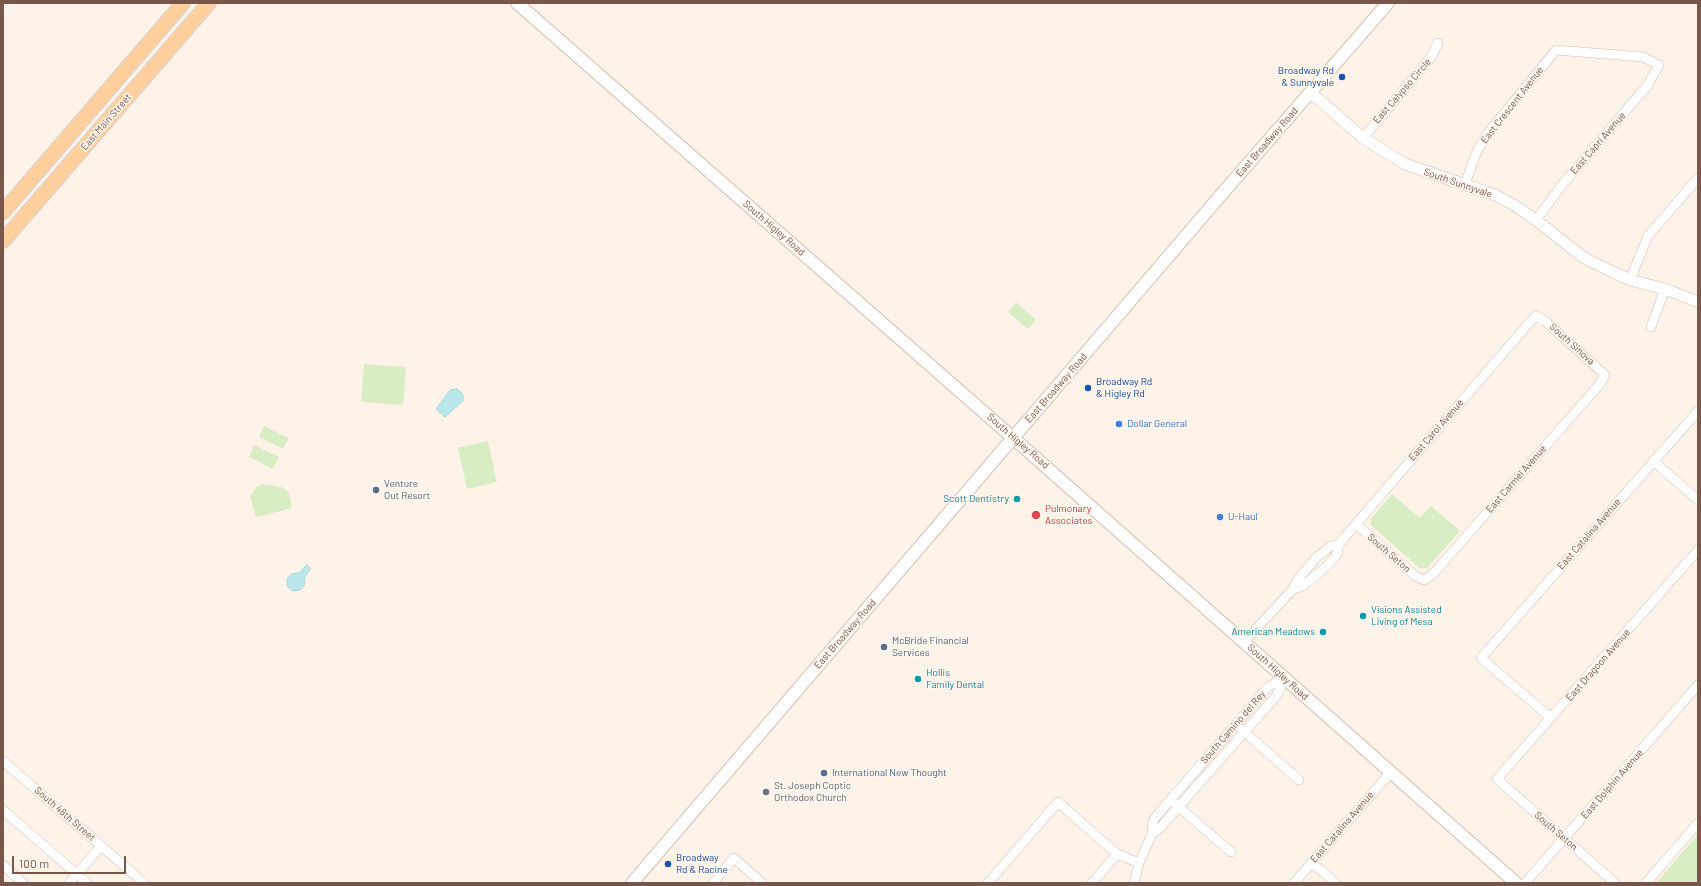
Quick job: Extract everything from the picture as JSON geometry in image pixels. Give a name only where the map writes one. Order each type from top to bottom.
[{"type":"main road","name":"East Main Street","points":[[3,212],[184,3]]},
{"type":"main road","name":"East Main Street","points":[[3,240],[209,3]]},
{"type":"main road","name":"South Higley Road","points":[[517,3],[1014,438],[1516,883]]},
{"type":"main road","name":"East Broadway Road","points":[[637,881],[1014,438],[1388,3]]},
{"type":"main road","points":[[98,131],[103,111],[122,87],[123,81],[120,77]]},
{"type":"main road","points":[[34,205],[34,194],[36,189],[60,159],[75,129]]},
{"type":"street","name":"East Calypso Circle","points":[[1363,138],[1432,56],[1438,43]]},
{"type":"street","name":"East Capri Avenue","points":[[1536,220],[1562,185],[1647,86],[1659,65],[1643,57],[1556,50]]},
{"type":"street","name":"East Crescent Avenue","points":[[1465,184],[1477,151],[1488,133],[1556,50]]},
{"type":"street","name":"South Sunnyvale","points":[[1310,92],[1363,138],[1405,164],[1424,172],[1465,184],[1495,195],[1514,205],[1536,220],[1583,257],[1630,280],[1665,289],[1698,302]]},
{"type":"street","points":[[1630,280],[1648,236],[1698,178]]},
{"type":"street","points":[[1651,327],[1665,289]]},
{"type":"street","name":"South Sinova","points":[[1536,316],[1545,321],[1605,375]]},
{"type":"street","name":"East Carol Avenue","points":[[1244,642],[1293,589],[1298,579],[1317,557],[1330,546],[1338,544],[1356,524],[1536,316]]},
{"type":"street","name":"East Carmel Avenue","points":[[1424,580],[1432,575],[1600,384],[1605,375]]},
{"type":"street","name":"East Catalina Avenue","points":[[1551,718],[1481,658],[1698,410]]},
{"type":"street","points":[[1654,461],[1698,500]]},
{"type":"street","name":"South Seton","points":[[1356,524],[1416,576],[1424,580]]},
{"type":"street","name":"East Carol Avenue","points":[[1293,589],[1303,586],[1327,566],[1338,553],[1338,544]]},
{"type":"street","name":"East Dragoon Avenue","points":[[1497,779],[1698,550]]},
{"type":"street","name":"South Camino del Rey","points":[[1134,883],[1139,863],[1152,834],[1153,821],[1170,799],[1268,687],[1284,677]]},
{"type":"street","name":"South Camino del Rey","points":[[1152,834],[1160,828],[1277,695],[1284,677]]},
{"type":"street","name":"East Dolphin Avenue","points":[[1525,883],[1698,685]]},
{"type":"street","points":[[1235,724],[1299,780]]},
{"type":"street","name":"South 48th Street","points":[[3,761],[144,883]]},
{"type":"street","name":"East Catalina Avenue","points":[[1294,883],[1390,772]]},
{"type":"street","name":"South Seton","points":[[1497,779],[1615,883]]},
{"type":"street","points":[[1170,799],[1231,852]]},
{"type":"street","points":[[988,883],[1058,802],[1117,854],[1139,863]]},
{"type":"street","points":[[3,810],[87,883]]},
{"type":"street","points":[[1646,883],[1698,824]]},
{"type":"street","points":[[69,883],[101,846]]},
{"type":"street","points":[[1092,883],[1117,854]]},
{"type":"street","points":[[712,883],[734,858],[762,883]]},
{"type":"street","points":[[1312,862],[1336,883]]},
{"type":"street","points":[[3,865],[23,883]]},
{"type":"green space","points":[[1016,302],[1036,320],[1028,329],[1008,312]]},
{"type":"green space","points":[[364,364],[406,367],[403,405],[361,402]]},
{"type":"green space","points":[[264,426],[289,438],[283,449],[259,437]]},
{"type":"green space","points":[[488,441],[497,482],[467,489],[458,448]]},
{"type":"green space","points":[[254,445],[279,457],[273,469],[249,457]]},
{"type":"green space","points":[[262,484],[282,487],[289,493],[292,508],[258,517],[255,515],[250,496],[256,487]]},
{"type":"green space","points":[[1392,494],[1420,518],[1431,506],[1460,531],[1427,568],[1419,568],[1371,525],[1371,519]]},
{"type":"green space","points":[[1698,834],[1698,883],[1656,883]]},
{"type":"water","points":[[457,389],[463,394],[463,401],[445,417],[437,410],[437,408],[450,390]]},
{"type":"water","points":[[307,565],[310,570],[304,578],[305,584],[300,590],[293,591],[287,586],[287,579],[291,574],[299,573]]},
{"type":"place","name":"Broadway Rd & Sunnyvale","points":[[1342,77]]},
{"type":"place","name":"Broadway Rd & Higley Rd","points":[[1088,388]]},
{"type":"place","name":"Dollar General","points":[[1119,424]]},
{"type":"place","name":"Venture Out Resort","points":[[376,490]]},
{"type":"place","name":"Scott Dentistry","points":[[1017,499]]},
{"type":"place","name":"Pulmonary Associates","points":[[1036,515]]},
{"type":"place","name":"U-Haul","points":[[1220,517]]},
{"type":"place","name":"Visions Assisted Living of Mesa","points":[[1363,616]]},
{"type":"place","name":"American Meadows","points":[[1323,632]]},
{"type":"place","name":"McBride Financial Services","points":[[884,647]]},
{"type":"place","name":"Hollis Family Dental","points":[[918,679]]},
{"type":"place","name":"International New Thought","points":[[824,773]]},
{"type":"place","name":"St. Joseph Coptic Orthodox Church","points":[[766,792]]},
{"type":"place","name":"Broadway Rd & Racine","points":[[668,864]]}]
